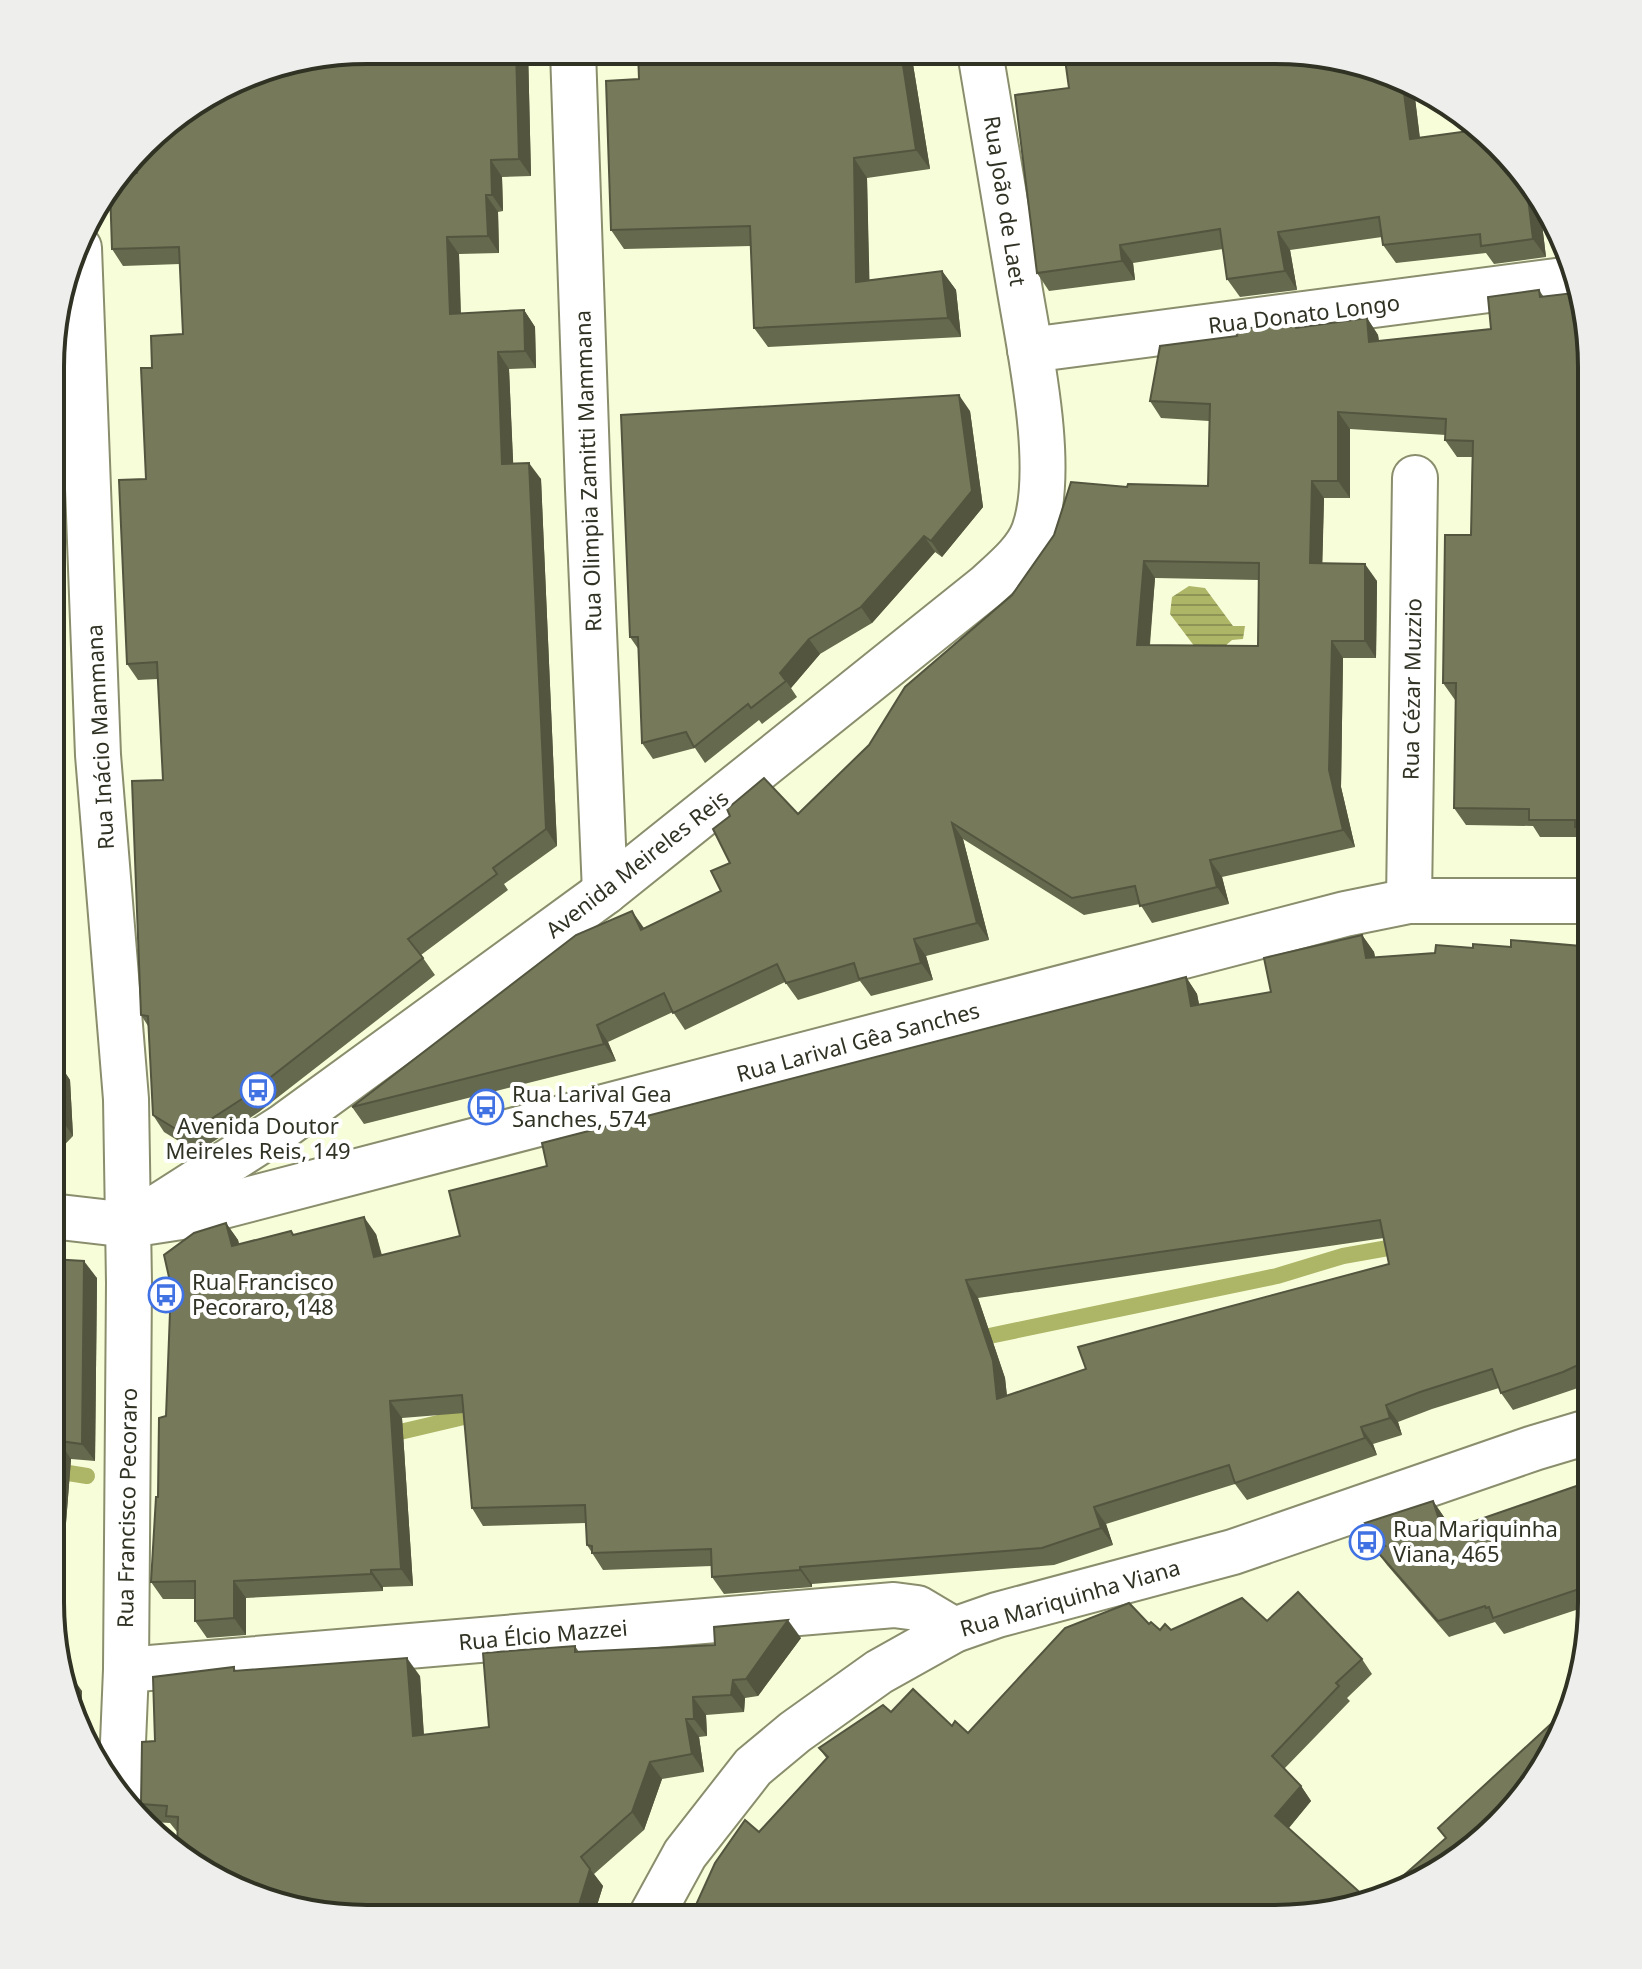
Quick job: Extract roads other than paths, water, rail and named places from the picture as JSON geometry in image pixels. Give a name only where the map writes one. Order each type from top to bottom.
[{"type":"street","name":"Rua Olimpia Zamitti Mammana","points":[[573,64],[605,892]]},
{"type":"street","name":"Rua João de Laet","points":[[982,64],[1030,350]]},
{"type":"street","name":"Rua Inácio Mammana","points":[[80,270],[98,755],[126,1099],[129,1225]]},
{"type":"street","name":"Rua Donato Longo","points":[[1030,350],[1565,280]]},
{"type":"street","name":"Avenida Meireles Reis","points":[[129,1225],[284,1126],[605,892],[1011,565],[1033,534],[1041,501],[1042,451],[1030,350]]},
{"type":"street","name":"Rua Cézar Muzzio","points":[[1409,901],[1415,478]]},
{"type":"street","name":"Rua Larival Gêa Sanches","points":[[129,1225],[211,1210],[1345,914],[1409,901],[1578,901]]},
{"type":"street","points":[[64,1218],[129,1225]]},
{"type":"street","name":"Rua Francisco Pecoraro","points":[[121,1779],[126,1670],[129,1225]]},
{"type":"street","name":"Rua Mariquinha Viana","points":[[657,1905],[685,1854],[753,1767],[795,1732],[879,1672],[954,1630],[997,1615],[1233,1552],[1578,1435]]},
{"type":"street","name":"Rua Élcio Mazzei","points":[[126,1670],[894,1605],[917,1608],[954,1630]]},
{"type":"waterway","points":[[970,1340],[1277,1276],[1343,1256],[1405,1245]]},
{"type":"waterway","points":[[383,1436],[485,1412]]},
{"type":"waterway","points":[[64,1472],[87,1476]]},
{"type":"place","name":"Avenida Doutor Meireles Reis, 149","points":[[258,1090]]},
{"type":"place","name":"Rua Larival Gea Sanches, 574","points":[[486,1107]]},
{"type":"place","name":"Rua Francisco Pecoraro, 148","points":[[166,1295]]},
{"type":"place","name":"Rua Mariquinha Viana, 465","points":[[1367,1542]]}]
